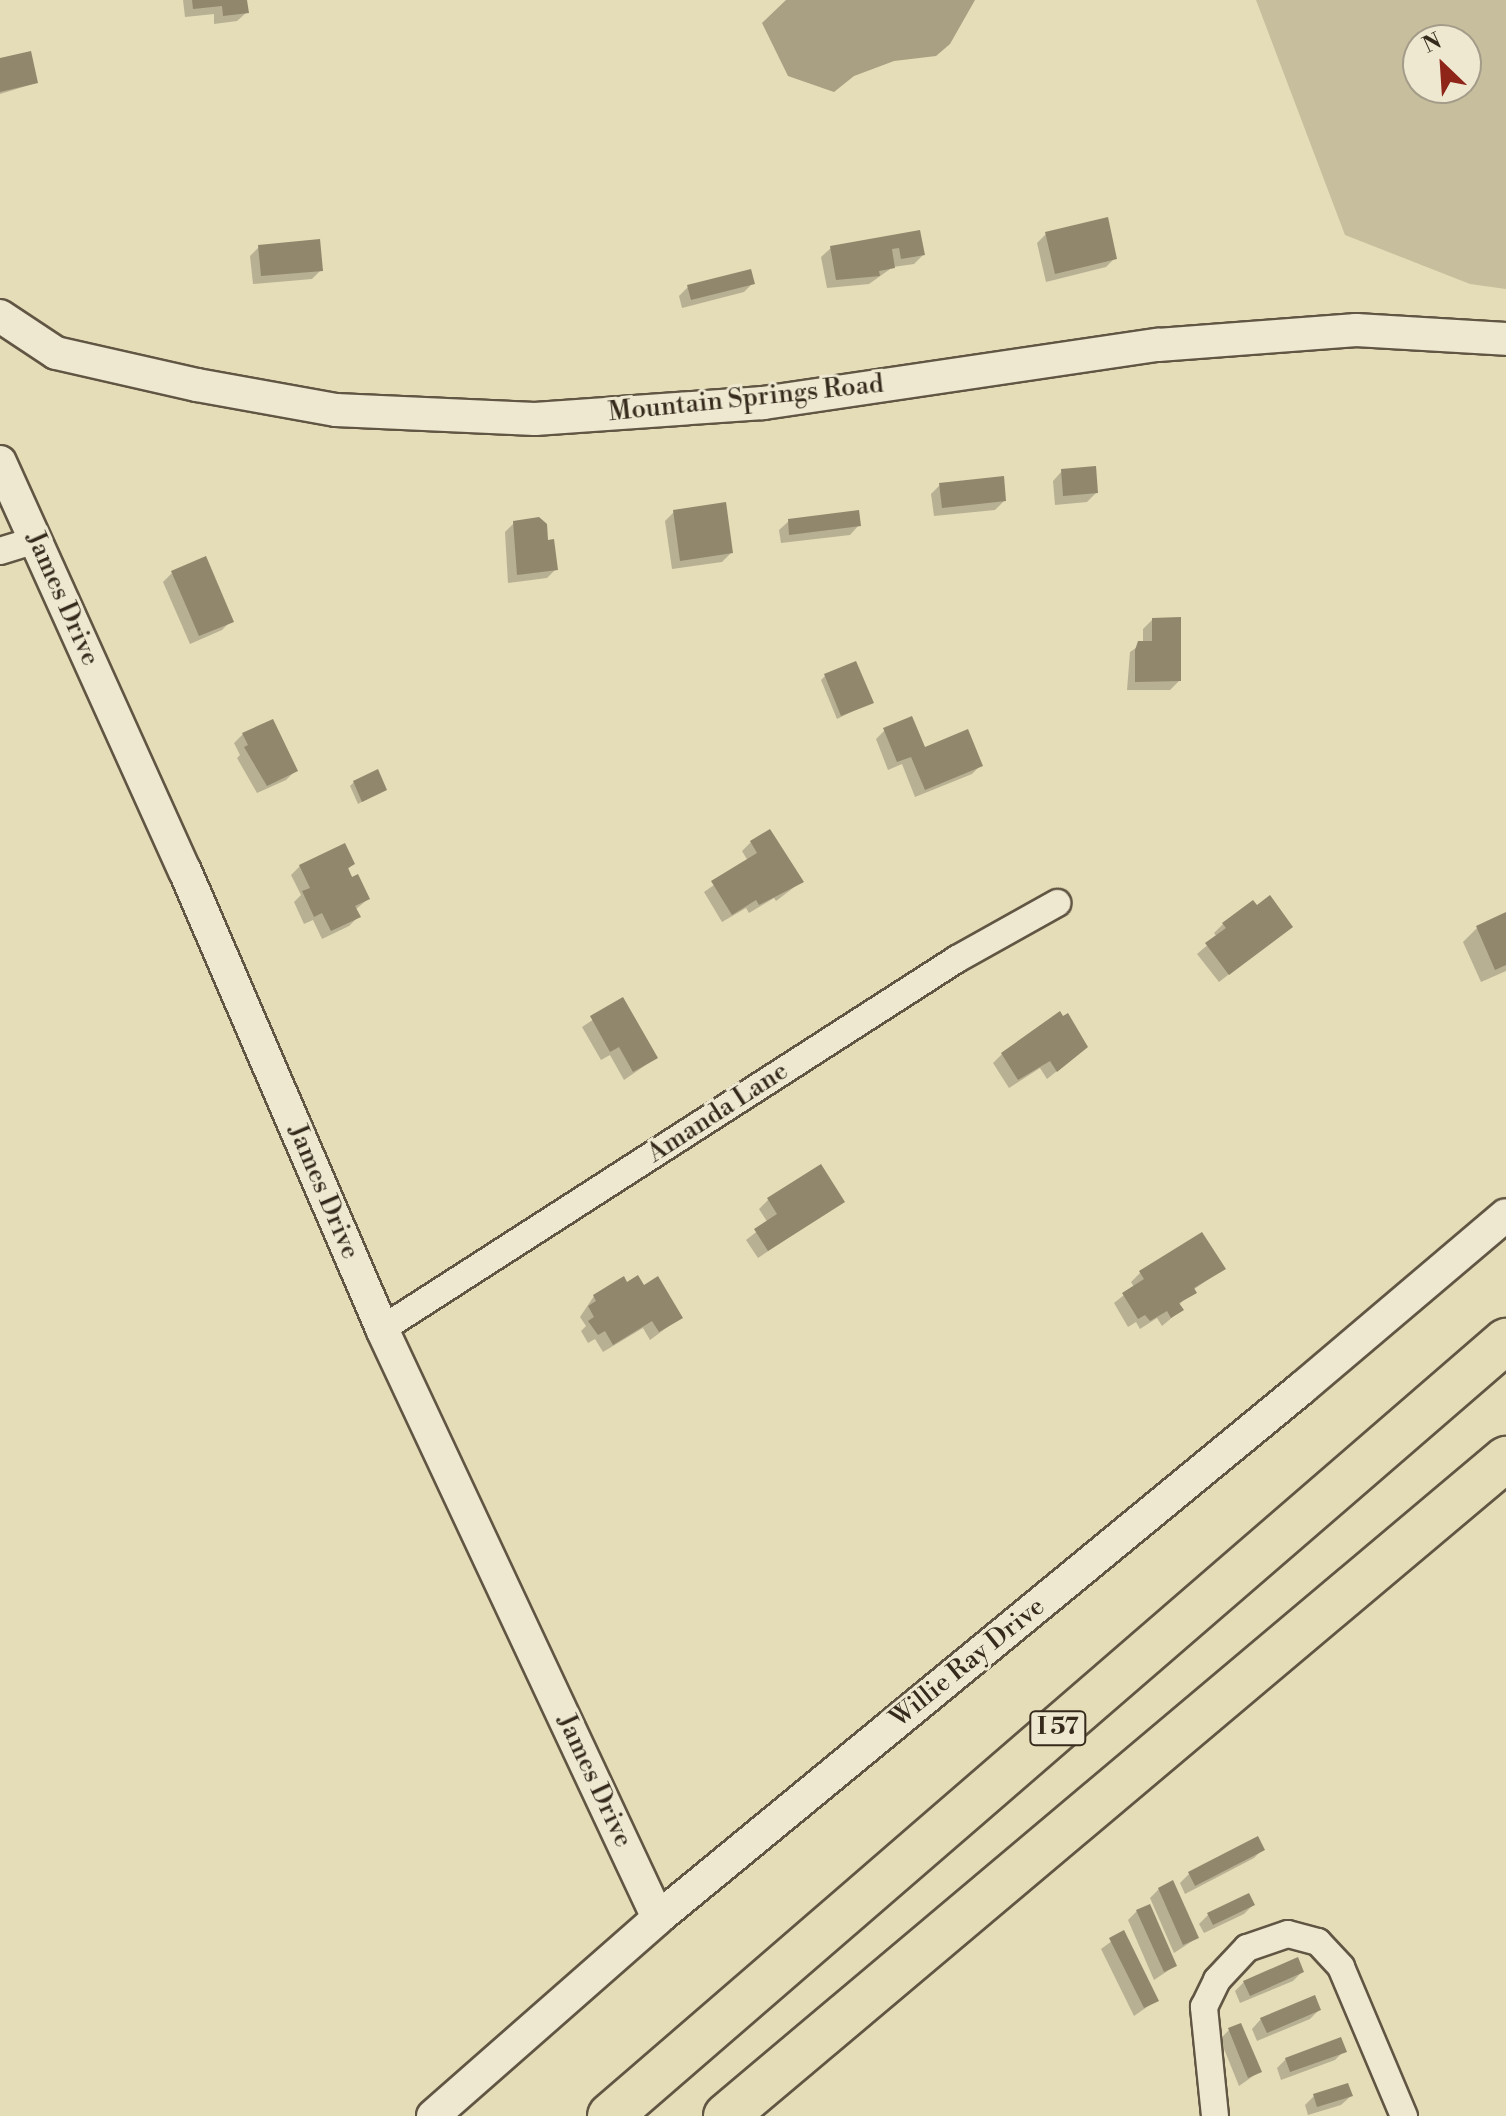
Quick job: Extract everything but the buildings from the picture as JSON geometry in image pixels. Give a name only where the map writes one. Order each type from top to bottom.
[{"type":"highway","name":"I 57","points":[[610,2116],[1506,1341]]},
{"type":"highway","points":[[726,2116],[1506,1459]]},
{"type":"street","name":"Mountain Springs Road","points":[[0,316],[56,353],[197,385],[336,410],[535,419],[763,403],[1158,345],[1356,330],[1506,339]]},
{"type":"street","name":"James Drive","points":[[0,462],[185,871],[382,1329],[658,1918]]},
{"type":"street","points":[[0,551],[36,540]]},
{"type":"street","name":"Amanda Lane","points":[[382,1329],[957,959],[1057,903]]},
{"type":"street","name":"Willie Ray Drive","points":[[433,2116],[658,1918],[1302,1388],[1506,1215]]},
{"type":"street","points":[[1215,2116],[1204,2007],[1217,1980],[1247,1948],[1288,1934],[1318,1942],[1341,1967],[1404,2116]]},
{"type":"shaded area","points":[[786,0],[975,0],[950,44],[936,56],[894,61],[854,76],[834,92],[788,76],[762,23]]},
{"type":"shaded area","points":[[1256,0],[1506,0],[1506,289],[1470,284],[1345,235]]}]
